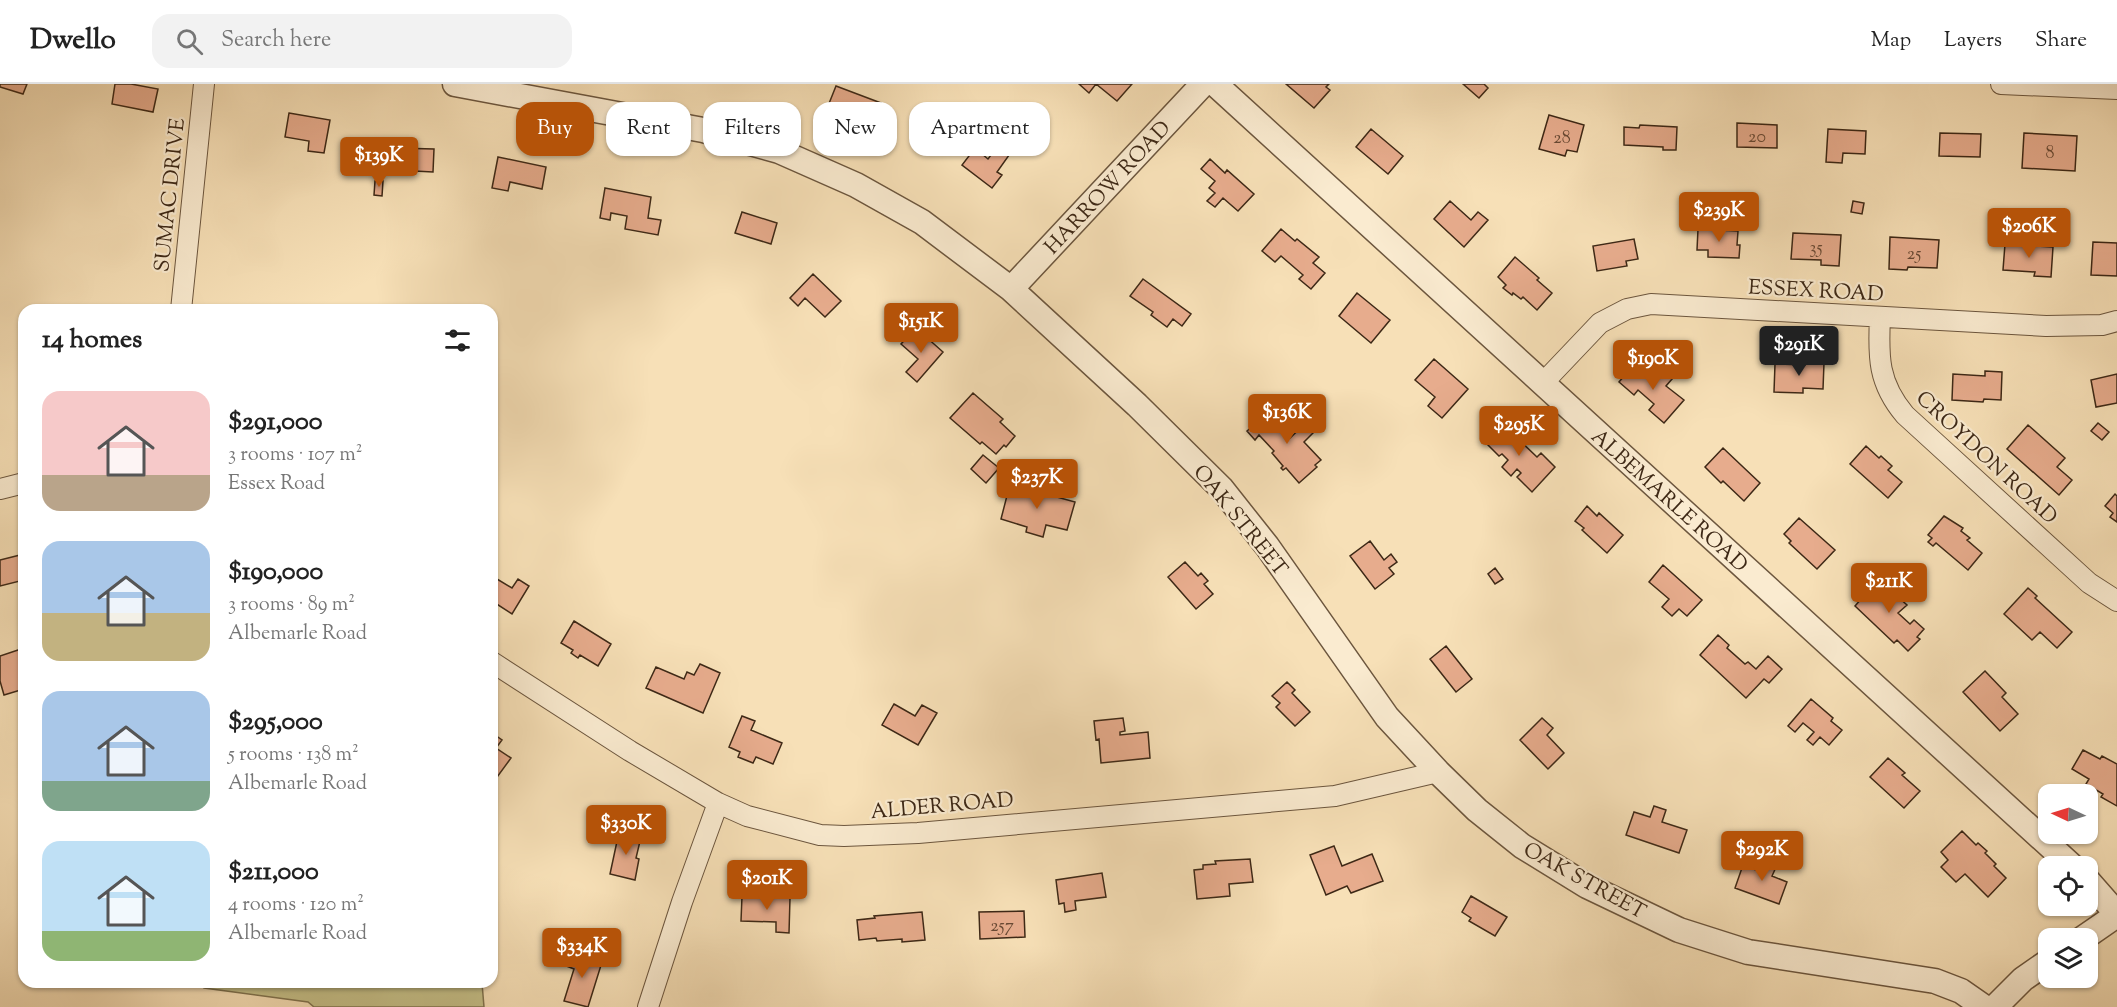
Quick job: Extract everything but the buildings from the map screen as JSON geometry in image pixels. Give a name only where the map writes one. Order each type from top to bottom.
[{"type":"street","name":"SUMAC DRIVE","points":[[182,304],[204,84]]},
{"type":"street","name":"OAK STREET","points":[[455,84],[703,130],[779,151],[856,185],[922,222],[1011,289],[1137,405],[1221,488],[1267,546],[1387,717],[1477,810],[1522,846],[1587,886],[1679,930],[1748,952],[1935,981],[1961,991],[1984,1007]]},
{"type":"street","name":"HARROW ROAD","points":[[1011,289],[1203,84]]},
{"type":"street","name":"ALBEMARLE ROAD","points":[[1215,84],[2061,856]]},
{"type":"street","points":[[2001,84],[2117,89]]},
{"type":"street","name":"ESSEX ROAD","points":[[1542,384],[1600,323],[1627,309],[1651,304],[2074,327],[2102,325],[2117,321]]},
{"type":"street","name":"CROYDON ROAD","points":[[1880,317],[1878,346],[1881,368],[1885,386],[1893,402],[2089,583],[2117,601]]},
{"type":"street","points":[[0,489],[18,484]]},
{"type":"street","name":"ALDER ROAD","points":[[498,666],[630,751],[718,803],[747,816],[820,834],[865,835],[918,832],[1335,796],[1438,772]]},
{"type":"street","points":[[648,1007],[682,902],[718,803]]},
{"type":"street","points":[[2098,893],[2117,915],[2098,928]]},
{"type":"street","points":[[1995,1007],[2023,979],[2038,969]]},
{"type":"shaded area","points":[[204,988],[482,988],[484,1007],[314,1007],[308,1002]]}]
